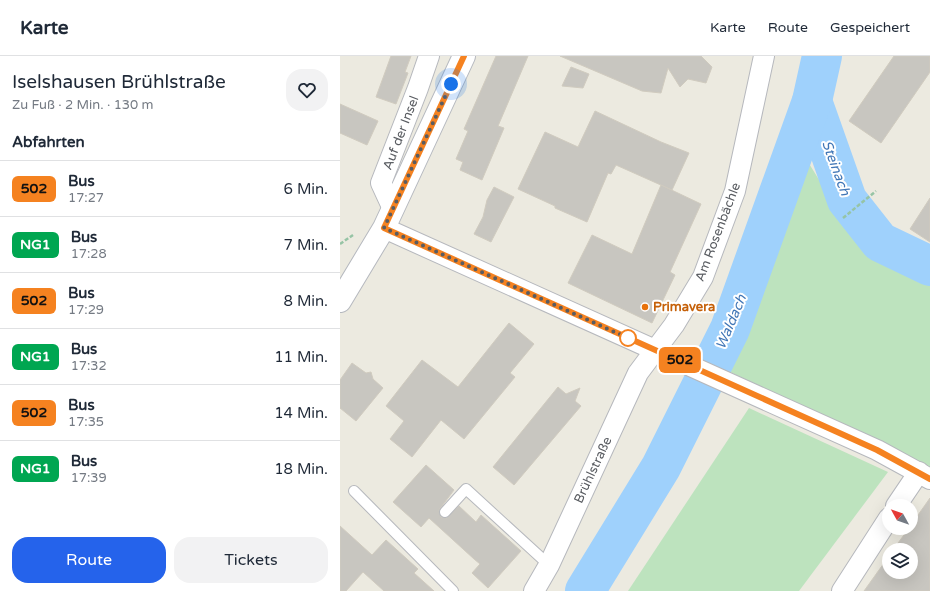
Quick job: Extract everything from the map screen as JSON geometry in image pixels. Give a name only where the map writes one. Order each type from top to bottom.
[{"type":"main road","points":[[340,301],[384,228],[464,56]]},
{"type":"street","name":"Auf der Insel","points":[[393,208],[381,183],[418,88],[428,56]]},
{"type":"street","name":"Am Rosenbächle","points":[[655,351],[674,325],[703,278],[733,198],[764,56]]},
{"type":"street","points":[[384,228],[655,351],[680,360],[735,385],[877,450],[924,475],[902,499]]},
{"type":"street","name":"Brühlstraße","points":[[534,591],[549,565],[638,374],[655,351]]},
{"type":"street","points":[[842,591],[882,529]]},
{"type":"lane","points":[[445,512],[466,489],[549,565]]},
{"type":"lane","points":[[354,491],[453,591]]},
{"type":"path","points":[[842,218],[876,191]]},
{"type":"green space","points":[[798,146],[866,255],[930,285],[930,468],[724,369]]},
{"type":"green space","points":[[749,408],[888,472],[799,591],[628,591]]},
{"type":"building","points":[[391,56],[411,56],[405,72],[408,73],[396,104],[376,97]]},
{"type":"building","points":[[496,56],[528,56],[498,126],[504,128],[482,180],[460,170],[463,162],[456,159],[468,131],[464,129]]},
{"type":"building","points":[[560,56],[701,56],[712,67],[706,83],[688,79],[680,87],[668,68],[661,93],[642,91]]},
{"type":"building","points":[[894,56],[930,56],[930,72],[881,143],[849,121]]},
{"type":"building","points":[[571,67],[589,74],[583,88],[562,86]]},
{"type":"building","points":[[340,104],[378,121],[367,145],[340,133]]},
{"type":"building","points":[[595,111],[661,142],[689,153],[672,190],[616,165],[611,174],[608,173],[587,222],[518,189],[545,132],[578,147]]},
{"type":"building","points":[[661,185],[701,204],[670,272],[675,275],[652,323],[568,283],[592,235],[632,254]]},
{"type":"building","points":[[494,187],[514,197],[491,242],[474,234],[483,217],[487,200]]},
{"type":"building","points":[[930,198],[930,242],[910,229]]},
{"type":"building","points":[[509,323],[534,344],[510,373],[515,377],[464,439],[441,420],[412,457],[390,439],[404,421],[386,406],[422,360],[458,387]]},
{"type":"building","points":[[352,363],[366,373],[371,372],[373,379],[383,388],[356,421],[340,408],[340,380]]},
{"type":"building","points":[[558,387],[566,394],[580,388],[575,401],[581,406],[514,485],[493,467]]},
{"type":"building","points":[[426,465],[454,490],[439,510],[441,517],[447,518],[459,506],[476,522],[481,515],[521,551],[488,588],[472,573],[480,564],[429,518],[421,527],[393,502]]},
{"type":"building","points":[[930,498],[930,591],[864,591],[882,566],[882,579],[918,579],[918,543],[898,543],[904,535],[918,535],[918,515]]},
{"type":"building","points":[[340,526],[372,555],[386,540],[418,569],[414,573],[434,591],[384,591],[363,572],[346,591],[340,591]]},
{"type":"waterway","name":"Waldach","points":[[585,591],[661,467],[730,329],[812,101],[822,56]]},
{"type":"waterway","name":"Steinach","points":[[812,101],[847,200],[880,242],[930,266]]},
{"type":"bus line","name":"502","points":[[464,56],[384,228],[877,450],[930,479]]},
{"type":"place","name":"Primavera","points":[[645,307]]},
{"type":"route","points":[[451,84],[384,228],[628,338]]}]
